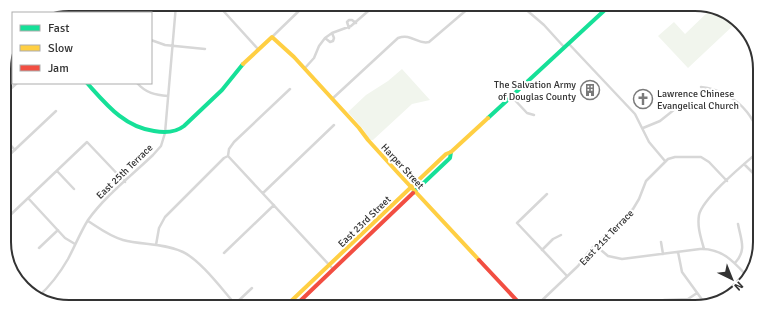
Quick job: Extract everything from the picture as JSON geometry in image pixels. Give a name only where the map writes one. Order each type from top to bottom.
[{"type":"main road","name":"East 23rd Street","points":[[292,300],[446,154],[451,152],[604,11]]},
{"type":"main road","points":[[87,84],[116,114],[128,123],[142,129],[165,133],[176,131],[184,126],[222,90],[243,64],[272,36]]},
{"type":"main road","name":"Harper Street","points":[[272,36],[332,99],[411,187],[516,300]]},
{"type":"main road","name":"East 23rd Street","points":[[301,300],[450,158],[451,152]]},
{"type":"street","points":[[165,133],[176,11]]},
{"type":"street","points":[[223,11],[258,49]]},
{"type":"street","points":[[272,36],[298,11]]},
{"type":"street","points":[[304,69],[314,58],[319,46],[325,38],[332,33],[349,28],[369,11]]},
{"type":"street","points":[[332,99],[398,38],[408,36],[421,42],[430,42],[465,11]]},
{"type":"street","points":[[528,11],[544,25],[564,47]]},
{"type":"street","points":[[349,28],[347,22],[349,20],[356,23]]},
{"type":"street","points":[[325,38],[330,42],[333,41],[334,38],[332,33]]},
{"type":"street","points":[[152,40],[172,46],[205,49]]},
{"type":"street","points":[[568,43],[635,114],[654,148],[665,161],[672,157],[701,157],[709,162],[727,181]]},
{"type":"street","points":[[138,84],[142,89],[150,94],[168,96]]},
{"type":"street","points":[[701,86],[720,92],[737,102],[753,120]]},
{"type":"street","points":[[228,156],[229,149],[234,142],[290,89]]},
{"type":"street","points":[[511,96],[527,113],[534,116]]},
{"type":"street","points":[[643,128],[660,121],[675,109],[680,109]]},
{"type":"street","points":[[11,154],[56,111]]},
{"type":"street","points":[[263,193],[334,125]]},
{"type":"street","name":"East 25th Terrace","points":[[42,293],[61,271],[88,221],[102,203],[156,152],[165,133]]},
{"type":"street","points":[[11,214],[87,142],[125,182]]},
{"type":"street","points":[[11,146],[15,150]]},
{"type":"street","points":[[228,156],[334,269]]},
{"type":"street","points":[[156,245],[159,228],[168,213],[224,158],[228,156]]},
{"type":"street","points":[[704,249],[698,221],[701,210],[707,200],[753,156]]},
{"type":"street","name":"East 21st Terrace","points":[[542,300],[578,266],[595,245],[633,209],[639,199],[646,181],[665,161]]},
{"type":"street","points":[[744,164],[753,174]]},
{"type":"street","points":[[57,171],[74,188]]},
{"type":"street","points":[[547,194],[516,223],[567,276]]},
{"type":"street","points":[[28,198],[65,238],[75,244]]},
{"type":"street","points":[[224,253],[274,205]]},
{"type":"street","points":[[88,221],[116,238],[174,249],[189,256],[197,262],[231,300]]},
{"type":"street","points":[[735,263],[741,257],[743,250],[738,224]]},
{"type":"street","points":[[39,248],[58,230]]},
{"type":"street","points":[[542,250],[553,239],[561,235]]},
{"type":"street","points":[[661,242],[663,254]]},
{"type":"street","points":[[595,245],[605,254],[617,259],[631,259],[704,249],[719,252],[735,263],[744,272]]},
{"type":"street","points":[[678,252],[682,272],[702,299]]},
{"type":"street","points":[[239,300],[252,288]]},
{"type":"street","points":[[664,300],[688,299],[698,293]]},
{"type":"shaded area","points":[[707,12],[721,17],[733,25],[688,68],[658,36],[674,22],[685,34]]},
{"type":"shaded area","points":[[402,69],[430,100],[412,104],[373,140],[370,140],[363,129],[348,112],[366,95],[388,81]]},
{"type":"traffic: fast","points":[[488,118],[604,11]]},
{"type":"traffic: fast","points":[[88,84],[116,113],[125,120],[143,129],[158,132],[170,132],[184,126],[222,90],[243,64]]},
{"type":"traffic: fast","points":[[413,193],[450,158],[451,152]]},
{"type":"traffic: slow","points":[[243,64],[272,37],[294,57],[398,173],[479,260]]},
{"type":"traffic: slow","points":[[292,300],[446,154],[451,152],[488,118]]},
{"type":"traffic: jam","points":[[301,300],[413,193]]},
{"type":"traffic: jam","points":[[479,260],[516,300]]},
{"type":"place","name":"The Salvation Army of Douglas County","points":[[590,90]]},
{"type":"place","name":"Lawrence Chinese Evangelical Church","points":[[643,99]]}]
